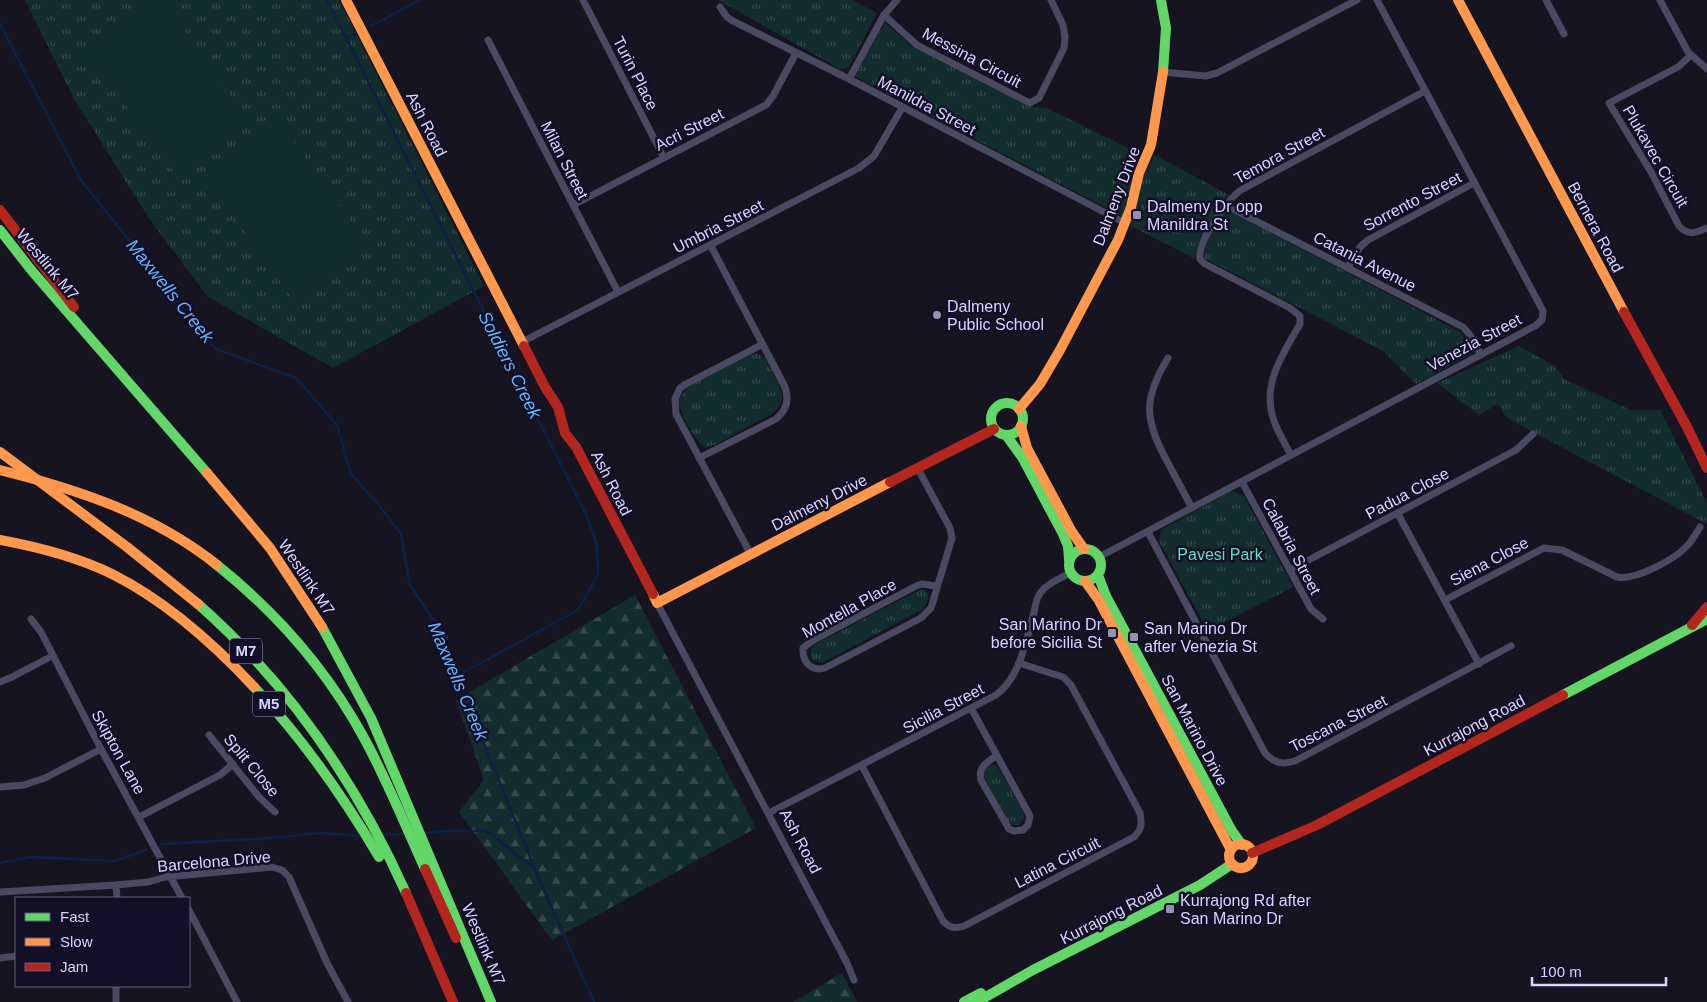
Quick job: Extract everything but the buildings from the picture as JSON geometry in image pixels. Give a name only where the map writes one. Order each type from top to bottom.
[{"type":"main road","name":"Ash Road","points":[[346,0],[545,387],[558,407],[565,433],[576,447],[657,603]]},
{"type":"main road","name":"Dalmeny Drive","points":[[1019,409],[1048,372],[1126,222],[1135,196],[1141,168],[1149,152],[1163,72],[1166,28],[1161,0]]},
{"type":"main road","name":"Bernera Road","points":[[1458,0],[1707,468]]},
{"type":"main road","points":[[0,210],[38,262],[171,431]]},
{"type":"main road","name":"Westlink M7","points":[[0,230],[32,271],[247,519],[270,548],[314,613],[371,718],[408,801],[434,877],[492,1002]]},
{"type":"main road","points":[[1021,426],[1014,433],[1001,434],[994,428],[991,415],[997,407],[1006,403],[1019,409],[1022,415],[1021,426],[1027,448],[1072,532],[1084,549]]},
{"type":"main road","name":"Dalmeny Drive","points":[[657,603],[750,553],[918,469],[994,428]]},
{"type":"main road","points":[[1006,435],[1022,457],[1063,534],[1068,546],[1070,573],[1076,579],[1085,581],[1092,580],[1098,575],[1101,564],[1099,557],[1092,551],[1084,549],[1075,552],[1069,559]]},
{"type":"main road","name":"M7","points":[[0,452],[185,594],[224,629],[282,691],[337,765],[360,803],[452,1002]]},
{"type":"main road","points":[[0,470],[80,492],[123,509],[180,538],[216,563],[273,614],[327,678],[359,729],[434,877],[485,1002]]},
{"type":"main road","name":"M5","points":[[0,540],[53,551],[100,568],[139,589],[200,635],[239,671],[301,740],[353,811],[387,863],[446,1002]]},
{"type":"main road","name":"San Marino Drive","points":[[1098,575],[1106,596],[1187,748],[1232,831],[1242,845]]},
{"type":"main road","name":"San Marino Drive","points":[[1085,581],[1098,599],[1231,850]]},
{"type":"main road","points":[[1689,630],[1707,607]]},
{"type":"main road","name":"Kurrajong Road","points":[[1252,853],[1317,825],[1707,620]]},
{"type":"main road","points":[[1236,846],[1248,847],[1252,853],[1251,862],[1246,866],[1237,868],[1229,859],[1231,850],[1236,846]]},
{"type":"main road","name":"Kurrajong Road","points":[[977,1002],[1001,987],[1200,885],[1232,864]]},
{"type":"main road","name":"Kurrajong Road","points":[[964,1002],[992,988],[1001,987]]},
{"type":"street","name":"Turin Place","points":[[583,0],[664,158]]},
{"type":"street","points":[[849,79],[884,15],[898,0]]},
{"type":"street","name":"Messina Circuit","points":[[884,15],[913,42],[1030,103],[1039,98],[1064,48],[1063,26],[1051,0]]},
{"type":"street","points":[[1163,72],[1206,76],[1218,74],[1356,0]]},
{"type":"street","name":"Venezia Street","points":[[1099,557],[1540,323],[1543,311],[1377,0]]},
{"type":"street","points":[[1546,0],[1564,34]]},
{"type":"street","points":[[1660,0],[1691,55],[1707,69]]},
{"type":"street","name":"Manildra Street","points":[[720,7],[727,17],[733,21],[1126,222]]},
{"type":"street","name":"Milan Street","points":[[488,40],[618,292]]},
{"type":"street","name":"Acri Street","points":[[573,205],[766,105],[773,96],[796,53]]},
{"type":"street","name":"Plukavec Circuit","points":[[1691,55],[1678,67],[1610,103],[1651,172],[1679,226],[1685,232],[1691,233],[1707,228]]},
{"type":"street","name":"Temora Street","points":[[1291,455],[1274,422],[1270,391],[1277,366],[1300,324],[1298,313],[1205,264],[1200,259],[1200,252],[1218,215],[1235,194],[1425,91]]},
{"type":"street","name":"Umbria Street","points":[[522,342],[711,246],[869,162],[902,108]]},
{"type":"street","name":"Sorrento Street","points":[[1348,267],[1360,247],[1368,240],[1474,183]]},
{"type":"street","name":"Catania Avenue","points":[[1225,205],[1463,327],[1470,335],[1481,355]]},
{"type":"street","points":[[700,458],[776,419],[783,411],[787,402],[786,391],[711,246]]},
{"type":"street","points":[[750,553],[676,414],[675,404],[676,395],[686,384],[761,345]]},
{"type":"street","points":[[1168,358],[1155,380],[1152,392],[1149,408],[1151,427],[1157,443],[1192,508]]},
{"type":"street","name":"Padua Close","points":[[1290,570],[1516,450],[1533,434]]},
{"type":"street","name":"Montella Place","points":[[918,469],[950,528],[952,538],[936,586],[931,608],[920,618],[825,668],[814,669],[804,658],[803,648],[812,641],[916,586],[922,584],[936,586]]},
{"type":"street","name":"Calabria Street","points":[[1242,482],[1311,609],[1323,619]]},
{"type":"street","points":[[1398,514],[1479,664]]},
{"type":"street","name":"Siena Close","points":[[1445,600],[1544,548],[1562,550],[1618,576],[1634,576],[1682,551],[1700,527]]},
{"type":"street","name":"Toscana Street","points":[[1148,532],[1265,753],[1274,761],[1283,764],[1295,761],[1511,646]]},
{"type":"street","name":"Sicilia Street","points":[[769,813],[862,766],[1002,690],[1011,681],[1019,663],[1039,595],[1050,584],[1070,573]]},
{"type":"street","name":"Ash Road","points":[[657,603],[769,813],[854,980]]},
{"type":"street","name":"Skipton Lane","points":[[31,620],[41,632],[101,749],[181,897]]},
{"type":"street","points":[[0,682],[52,656]]},
{"type":"street","name":"Latina Circuit","points":[[862,766],[943,921],[950,927],[964,926],[1134,837],[1140,832],[1142,824],[1140,813],[1072,685],[1063,677],[1019,663]]},
{"type":"street","points":[[971,708],[1030,816],[1028,825],[1023,830],[1014,831],[1009,829],[981,780],[979,773],[981,767],[996,756]]},
{"type":"street","name":"Split Close","points":[[209,735],[259,796],[275,812]]},
{"type":"street","points":[[0,788],[24,785],[45,778],[101,749]]},
{"type":"street","points":[[139,817],[220,775],[233,764]]},
{"type":"street","name":"Barcelona Drive","points":[[0,892],[116,885],[171,877],[272,867],[282,870],[289,877],[327,962],[348,1002]]},
{"type":"street","points":[[116,885],[117,897]]},
{"type":"street","points":[[190,912],[237,1002]]},
{"type":"street","points":[[0,958],[15,956]]},
{"type":"street","points":[[116,987],[116,1002]]},
{"type":"green space","points":[[25,0],[339,0],[484,286],[333,368],[208,297],[150,220],[74,99]]},
{"type":"green space","points":[[158,0],[163,0],[248,119],[174,173],[87,51]]},
{"type":"green space","points":[[718,0],[852,0],[877,13],[849,67],[840,69]]},
{"type":"green space","points":[[885,23],[912,46],[1034,107],[1047,108],[1134,151],[1131,184],[1122,216],[854,76]]},
{"type":"green space","points":[[280,123],[367,244],[292,298],[206,176]]},
{"type":"green space","points":[[1155,155],[1229,195],[1221,203],[1196,251],[1195,259],[1129,225],[1145,172]]},
{"type":"green space","points":[[1227,209],[1460,332],[1473,353],[1416,384],[1383,351],[1204,258],[1211,232]]},
{"type":"green space","points":[[1519,346],[1555,366],[1564,379],[1631,410],[1660,410],[1707,503],[1707,524],[1512,421],[1504,415],[1498,404],[1479,415],[1437,383]]},
{"type":"green space","points":[[754,353],[761,355],[768,363],[781,392],[782,399],[780,404],[772,414],[714,445],[706,447],[702,445],[689,428],[682,413],[679,402],[682,395],[697,381]]},
{"type":"green space","name":"Pavesi Park","points":[[1232,491],[1244,496],[1293,587],[1208,631],[1159,541],[1161,530]]},
{"type":"green space","points":[[921,589],[926,590],[928,595],[923,609],[822,663],[814,661],[811,649],[814,645]]},
{"type":"green space","points":[[635,595],[756,828],[552,940],[459,812],[484,780],[456,700]]},
{"type":"green space","points":[[988,765],[995,765],[1000,770],[1023,812],[1024,818],[1019,825],[1012,825],[1007,820],[985,778],[984,770]]},
{"type":"green space","points":[[842,973],[857,1002],[793,1002]]},
{"type":"waterway","name":"Soldiers Creek","points":[[327,0],[586,514],[597,545],[598,575],[578,610],[457,676]]},
{"type":"waterway","points":[[371,26],[420,0]]},
{"type":"waterway","name":"Maxwells Creek","points":[[0,24],[81,180],[216,349],[296,378],[337,425],[351,474],[378,504],[401,534],[410,585],[434,621],[541,884],[594,1002]]},
{"type":"waterway","points":[[346,38],[355,34]]},
{"type":"waterway","points":[[425,833],[487,831],[534,869]]},
{"type":"waterway","points":[[162,844],[258,839],[322,833],[362,836]]},
{"type":"waterway","points":[[383,835],[405,834]]},
{"type":"waterway","points":[[0,863],[31,857],[115,861],[146,850]]},
{"type":"traffic: fast","points":[[1161,0],[1166,28],[1163,72]]},
{"type":"traffic: fast","points":[[0,230],[32,271],[207,473]]},
{"type":"traffic: fast","points":[[1007,403],[1013,404],[1018,408],[1022,413],[1023,419],[1022,425],[1018,430],[1013,434],[1007,435],[1001,434],[996,430],[992,425],[991,419],[992,413],[996,408],[1001,404],[1007,403]]},
{"type":"traffic: fast","points":[[1006,435],[1022,457],[1063,534],[1068,546],[1069,559]]},
{"type":"traffic: fast","points":[[1085,549],[1091,550],[1096,554],[1100,559],[1101,565],[1100,571],[1096,576],[1091,580],[1085,581],[1079,580],[1074,576],[1070,571],[1069,565],[1070,559],[1074,554],[1079,550],[1085,549]]},
{"type":"traffic: fast","points":[[217,565],[239,583],[280,623],[334,689],[364,738],[425,869]]},
{"type":"traffic: fast","points":[[1098,575],[1106,596],[1232,831],[1242,845]]},
{"type":"traffic: fast","points":[[198,604],[262,668],[318,738],[366,813],[406,893]]},
{"type":"traffic: fast","points":[[1563,695],[1707,619]]},
{"type":"traffic: fast","points":[[322,627],[371,718],[491,1002]]},
{"type":"traffic: fast","points":[[254,687],[306,748],[351,812],[379,857]]},
{"type":"traffic: fast","points":[[977,1002],[1033,970],[1200,885],[1232,864]]},
{"type":"traffic: fast","points":[[964,1002],[981,993]]},
{"type":"traffic: slow","points":[[346,0],[524,346]]},
{"type":"traffic: slow","points":[[1458,0],[1624,312]]},
{"type":"traffic: slow","points":[[1019,409],[1040,384],[1060,350],[1118,240],[1131,207],[1139,173],[1151,145],[1163,72]]},
{"type":"traffic: slow","points":[[1021,426],[1027,448],[1072,532],[1084,549]]},
{"type":"traffic: slow","points":[[0,452],[127,547],[198,604]]},
{"type":"traffic: slow","points":[[0,470],[58,486],[114,506],[168,532],[193,547],[217,565]]},
{"type":"traffic: slow","points":[[207,473],[270,548],[322,627]]},
{"type":"traffic: slow","points":[[653,594],[657,603],[890,482]]},
{"type":"traffic: slow","points":[[0,540],[43,549],[71,558],[99,568],[132,585],[170,610],[206,639],[254,687]]},
{"type":"traffic: slow","points":[[1085,581],[1098,599],[1231,850]]},
{"type":"traffic: slow","points":[[1241,844],[1249,848],[1253,856],[1249,864],[1241,868],[1233,864],[1229,856],[1233,848],[1241,844]]},
{"type":"traffic: jam","points":[[0,210],[74,307]]},
{"type":"traffic: jam","points":[[1624,312],[1687,427],[1707,468]]},
{"type":"traffic: jam","points":[[524,346],[545,387],[558,407],[565,433],[576,447],[653,594]]},
{"type":"traffic: jam","points":[[890,482],[994,429]]},
{"type":"traffic: jam","points":[[1692,625],[1707,607]]},
{"type":"traffic: jam","points":[[1252,853],[1317,825],[1563,695]]},
{"type":"traffic: jam","points":[[425,869],[456,938]]},
{"type":"traffic: jam","points":[[406,893],[453,1002]]},
{"type":"place","name":"Dalmeny Dr opp Manildra St","points":[[1137,215]]},
{"type":"place","name":"Dalmeny Public School","points":[[937,315]]},
{"type":"place","name":"San Marino Dr before Sicilia St","points":[[1112,633]]},
{"type":"place","name":"San Marino Dr after Venezia St","points":[[1134,637]]},
{"type":"place","name":"Kurrajong Rd after San Marino Dr","points":[[1170,909]]}]
